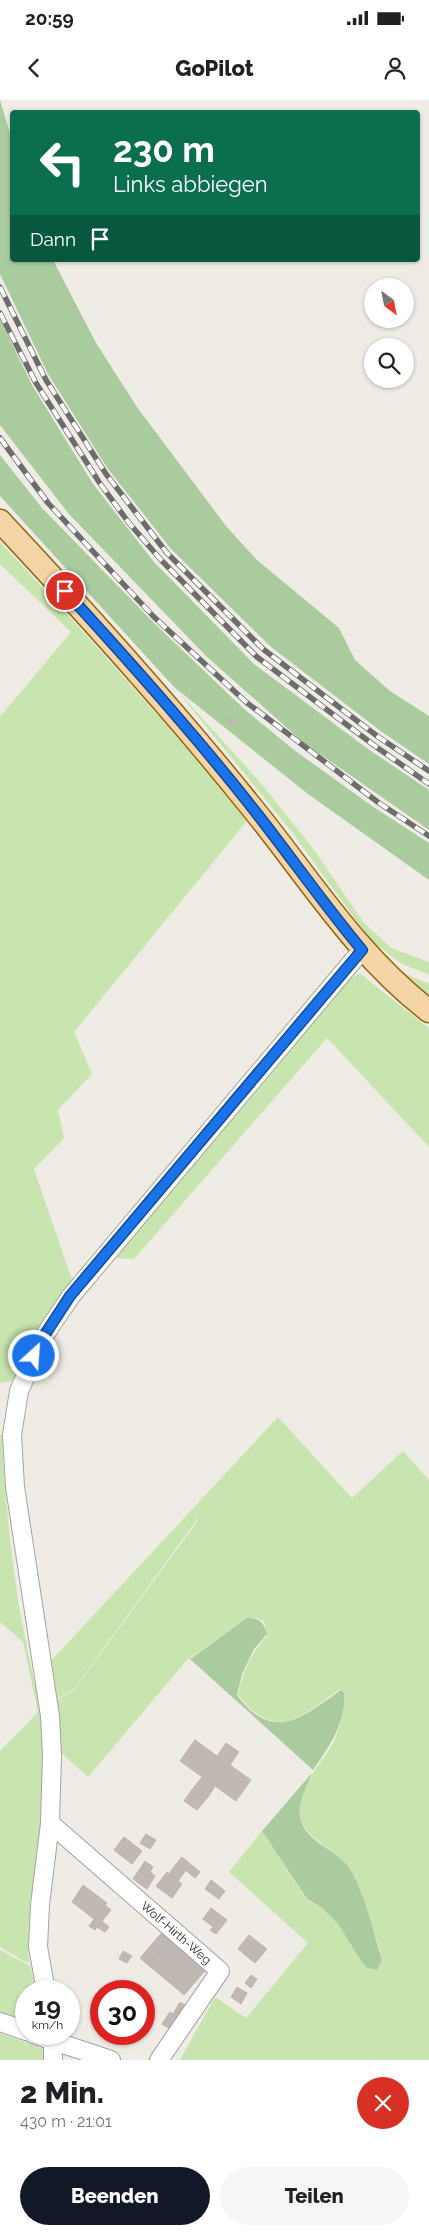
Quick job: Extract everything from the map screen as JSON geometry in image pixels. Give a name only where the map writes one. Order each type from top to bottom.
[{"type":"main road","points":[[0,521],[111,641],[204,749],[258,814],[338,922],[362,950],[401,988],[429,1011]]},
{"type":"street","points":[[44,1980],[38,1947],[40,1905],[50,1823],[52,1755],[50,1716],[15,1487],[12,1435],[19,1391],[42,1339],[70,1296],[362,950]]},
{"type":"street","name":"Wolf-Hirth-Weg","points":[[50,1823],[220,1971],[159,2060]]},
{"type":"street","points":[[0,2022],[15,2027]]},
{"type":"street","points":[[54,2045],[54,2060]]},
{"type":"street","points":[[72,2045],[111,2060]]},
{"type":"green space","points":[[0,100],[10,133],[10,262],[54,262],[96,343],[137,407],[226,526],[257,560],[339,628],[355,660],[390,691],[429,716],[429,764],[382,732],[271,647],[171,549],[108,469],[48,374],[0,274]]},
{"type":"green space","points":[[0,319],[32,385],[93,484],[154,562],[254,664],[368,749],[429,790],[429,830],[304,743],[206,656],[68,513],[0,425]]},
{"type":"green space","points":[[0,455],[42,508],[154,623],[244,709],[294,750],[372,806],[429,843],[429,880],[308,794],[174,687],[0,496]]},
{"type":"green space","points":[[0,542],[126,680],[247,821],[74,1032],[92,1074],[58,1110],[64,1138],[34,1169],[72,1280],[25,1349],[13,1381],[0,1383],[0,717],[71,632],[0,564]]},
{"type":"green space","points":[[174,687],[259,781],[312,847],[364,923],[391,948],[429,962],[429,975],[402,964],[371,941],[291,831]]},
{"type":"green space","points":[[401,972],[429,984],[429,1002]]},
{"type":"green space","points":[[359,973],[429,1028],[429,1147],[327,1038],[134,1259],[115,1258],[349,979]]},
{"type":"green space","points":[[278,1417],[352,1498],[403,1451],[429,1480],[429,2060],[180,2060],[215,1997],[246,2018],[308,1943],[229,1872],[262,1831],[307,1900],[321,1907],[338,1924],[363,1964],[367,1968],[377,1970],[382,1960],[369,1915],[351,1870],[338,1856],[307,1831],[300,1816],[302,1795],[311,1776],[334,1741],[338,1730],[343,1711],[344,1693],[340,1689],[313,1709],[289,1720],[277,1722],[264,1718],[252,1710],[238,1695],[248,1663],[256,1649],[267,1636],[264,1622],[257,1618],[247,1618],[187,1660],[88,1777],[60,1752],[55,1701],[74,1690],[197,1522],[196,1510],[196,1521],[74,1689],[55,1700],[49,1663]]},
{"type":"green space","points":[[0,1435],[2,1435],[6,1497],[15,1579],[40,1712],[44,1749],[43,1803],[28,1937],[29,1964],[0,1947],[0,1751],[38,1712],[23,1642],[0,1622]]},
{"type":"green space","points":[[247,1618],[260,1622],[267,1634],[254,1649],[242,1674],[237,1695],[250,1710],[263,1719],[276,1722],[288,1721],[314,1709],[341,1690],[344,1693],[343,1714],[335,1734],[313,1770],[190,1659]]},
{"type":"green space","points":[[312,1773],[301,1800],[300,1817],[303,1826],[309,1834],[347,1864],[352,1872],[365,1904],[382,1960],[377,1970],[367,1968],[363,1964],[338,1924],[321,1907],[307,1899],[262,1831]]},
{"type":"green space","points":[[0,1950],[30,1966],[33,1980],[15,1980],[15,2017],[0,2012]]},
{"type":"green space","points":[[0,2033],[15,2039],[15,2045],[32,2045],[59,2055],[56,2060],[0,2060]]},
{"type":"building","points":[[230,718],[235,722],[231,726],[227,721]]},
{"type":"building","points":[[195,1740],[217,1756],[226,1743],[239,1752],[230,1765],[251,1780],[236,1801],[180,1761]]},
{"type":"building","points":[[202,1777],[215,1786],[208,1797],[194,1787]]},
{"type":"building","points":[[194,1787],[208,1797],[197,1810],[184,1801]]},
{"type":"building","points":[[146,1834],[156,1840],[150,1849],[140,1843]]},
{"type":"building","points":[[124,1837],[142,1851],[132,1864],[114,1850]]},
{"type":"building","points":[[182,1857],[200,1872],[195,1878],[177,1863]]},
{"type":"building","points":[[145,1861],[153,1867],[150,1872],[141,1867]]},
{"type":"building","points":[[177,1863],[186,1870],[178,1881],[169,1874]]},
{"type":"building","points":[[141,1867],[150,1872],[141,1885],[133,1879]]},
{"type":"building","points":[[150,1872],[155,1876],[147,1889],[141,1885]]},
{"type":"building","points":[[167,1872],[182,1884],[172,1898],[156,1886]]},
{"type":"building","points":[[211,1880],[225,1891],[219,1899],[205,1889]]},
{"type":"building","points":[[83,1885],[107,1903],[94,1919],[72,1902]]},
{"type":"building","points":[[105,1905],[111,1910],[95,1930],[89,1926]]},
{"type":"building","points":[[211,1908],[227,1920],[216,1934],[210,1930],[213,1927],[203,1919]]},
{"type":"building","points":[[102,1921],[109,1927],[105,1932],[97,1927]]},
{"type":"building","points":[[165,1929],[173,1936],[148,1965],[140,1958]]},
{"type":"building","points":[[249,1935],[267,1949],[255,1963],[238,1949]]},
{"type":"building","points":[[173,1936],[201,1959],[176,1988],[148,1965]]},
{"type":"building","points":[[123,1951],[132,1956],[127,1963],[119,1959]]},
{"type":"building","points":[[201,1959],[209,1966],[184,1995],[176,1988]]},
{"type":"building","points":[[251,1975],[257,1979],[251,1988],[245,1983]]},
{"type":"building","points":[[237,1987],[247,1993],[241,2004],[231,1997]]},
{"type":"building","points":[[180,2002],[186,2006],[172,2030],[162,2024],[170,2012],[173,2014]]},
{"type":"railway","points":[[0,287],[46,380],[106,474],[167,553],[263,649],[377,736],[429,771]]},
{"type":"railway","points":[[0,313],[36,383],[99,482],[129,523],[162,561],[257,657],[375,746],[429,784]]},
{"type":"railway","points":[[0,438],[48,503],[154,617],[246,702],[379,803],[429,836]]},
{"type":"route","points":[[34,1356],[42,1339],[70,1296],[362,950],[338,922],[258,814],[168,706],[65,591]]}]
